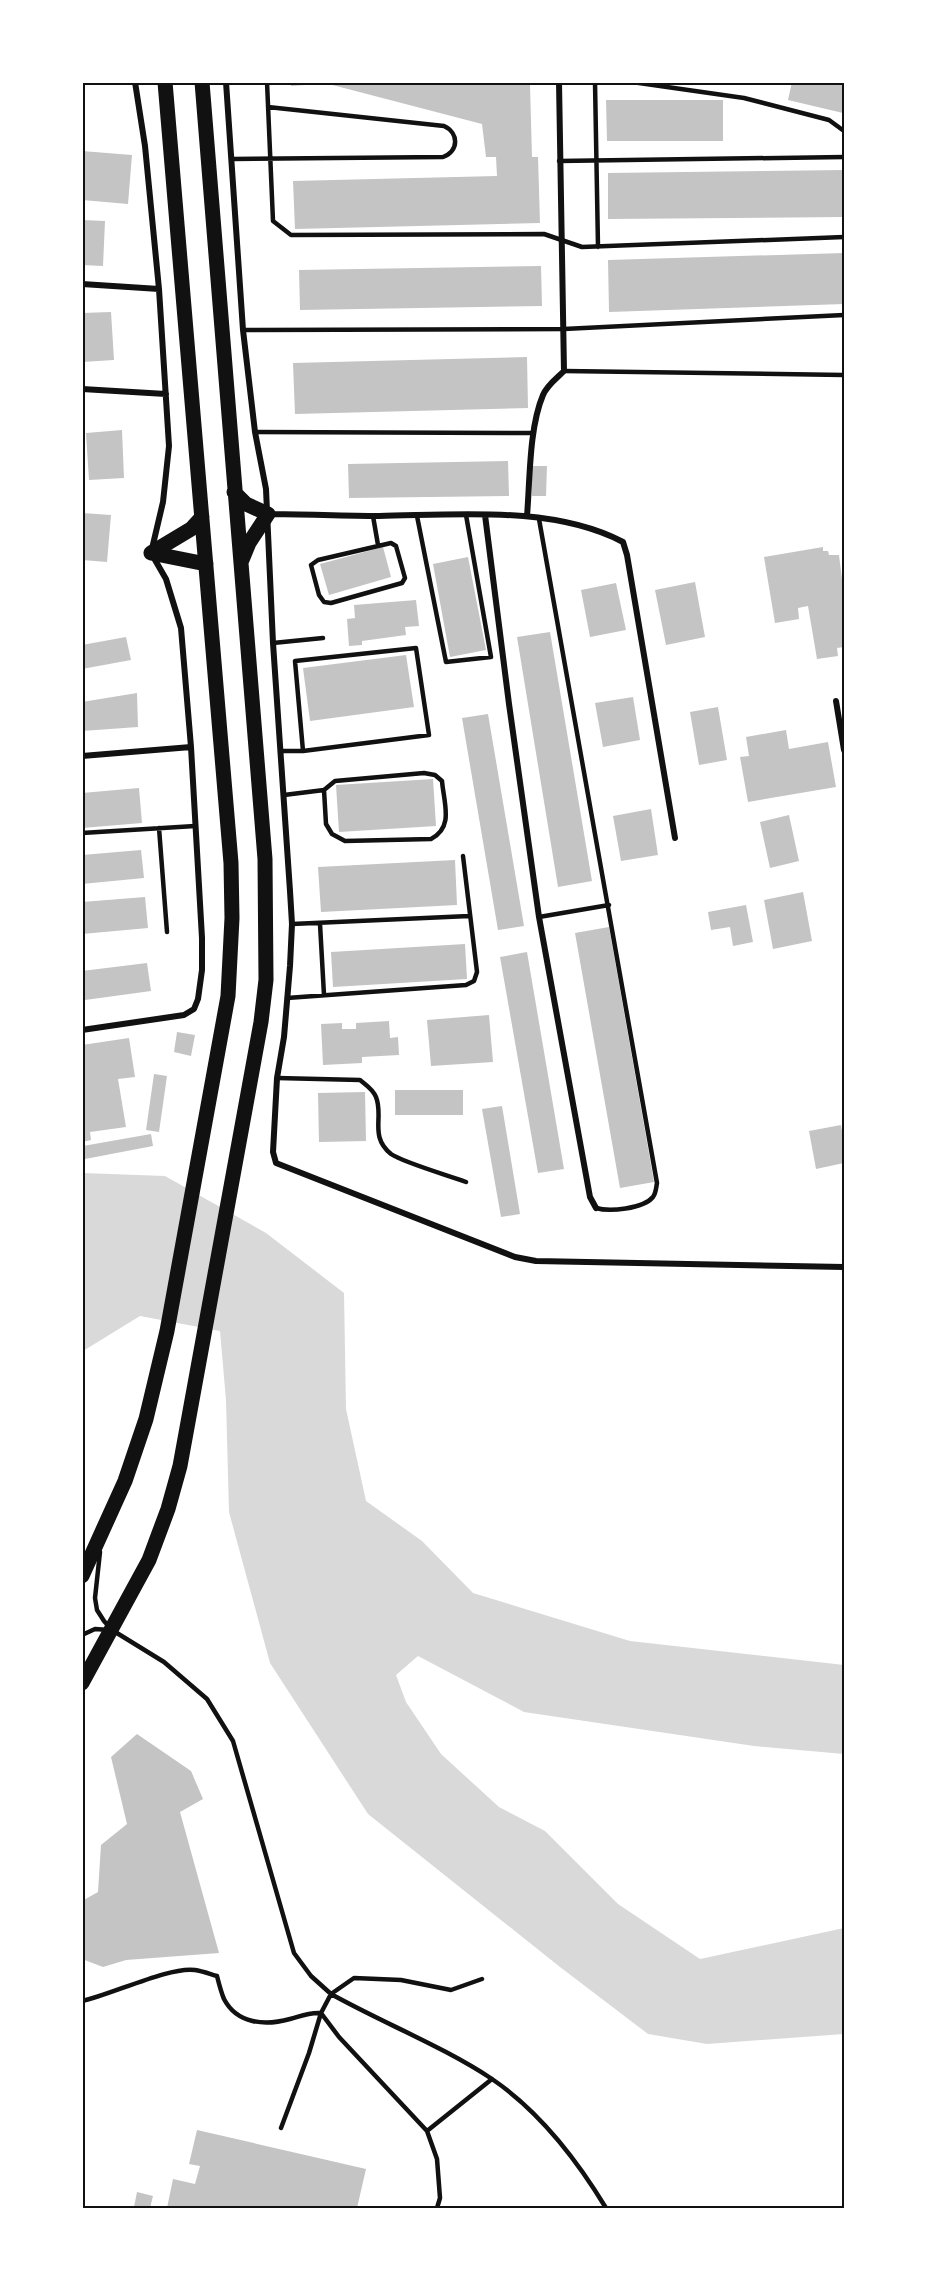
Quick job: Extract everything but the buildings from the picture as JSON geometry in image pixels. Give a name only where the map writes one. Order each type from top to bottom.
[{"type":"main road","points":[[82,1576],[125,1481],[146,1419],[167,1331],[228,996],[232,918],[231,863],[165,82]]},
{"type":"main road","points":[[82,1683],[149,1560],[168,1509],[180,1466],[261,1022],[266,980],[266,859],[202,82]]},
{"type":"main road","points":[[234,492],[246,504],[268,514],[249,543],[241,564]]},
{"type":"main road","points":[[151,553],[191,528],[202,517]]},
{"type":"main road","points":[[151,553],[206,564]]},
{"type":"street","points":[[82,1030],[184,1015],[194,1010],[202,970],[191,747],[181,628],[166,579],[151,553],[163,502],[169,446],[159,289],[145,146],[135,82]]},
{"type":"street","points":[[226,82],[243,330],[255,432],[266,489],[268,514],[273,643],[292,924],[287,998],[277,1078],[273,1152],[276,1163],[515,1257],[536,1261],[844,1267]]},
{"type":"street","points":[[527,516],[533,433],[543,395],[564,371],[559,82]]},
{"type":"street","points":[[82,284],[159,289]]},
{"type":"street","points":[[82,389],[166,394]]},
{"type":"street","points":[[268,514],[527,516],[608,534],[623,542],[675,838]]},
{"type":"street","points":[[485,515],[539,917],[590,1197],[596,1208]]},
{"type":"street","points":[[836,701],[844,750]]},
{"type":"street","points":[[82,756],[191,747]]},
{"type":"lane","points":[[267,82],[273,221],[291,235],[544,234],[561,242],[582,247],[844,237]]},
{"type":"lane","points":[[595,82],[598,247]]},
{"type":"lane","points":[[632,82],[744,98],[829,120],[844,131]]},
{"type":"lane","points":[[232,159],[443,157],[452,152],[456,142],[452,132],[444,126],[268,107]]},
{"type":"lane","points":[[559,161],[844,157]]},
{"type":"lane","points":[[243,330],[564,329],[844,315]]},
{"type":"lane","points":[[564,371],[844,375]]},
{"type":"lane","points":[[255,432],[533,433]]},
{"type":"lane","points":[[417,516],[446,662],[491,657],[466,515]]},
{"type":"lane","points":[[373,516],[378,545]]},
{"type":"lane","points":[[539,519],[657,1183],[655,1195],[646,1203],[607,1211],[596,1208]]},
{"type":"lane","points":[[391,543],[396,546],[405,578],[402,583],[331,603],[324,602],[319,595],[311,565],[318,560],[378,545],[391,543]]},
{"type":"lane","points":[[273,643],[322,638]]},
{"type":"lane","points":[[281,751],[303,751],[429,735],[416,648],[296,661],[303,751]]},
{"type":"lane","points":[[284,795],[324,790],[335,781],[424,773],[435,775],[442,781],[446,824],[442,834],[431,839],[345,841],[332,834],[326,824],[324,790]]},
{"type":"lane","points":[[82,833],[195,826]]},
{"type":"lane","points":[[159,828],[167,932]]},
{"type":"lane","points":[[287,998],[466,985],[474,981],[477,972],[463,856]]},
{"type":"lane","points":[[539,917],[609,905]]},
{"type":"lane","points":[[292,924],[469,916]]},
{"type":"lane","points":[[320,924],[324,995]]},
{"type":"lane","points":[[277,1078],[360,1080],[377,1098],[378,1133],[392,1155],[466,1182]]},
{"type":"lane","points":[[102,1533],[95,1598],[97,1610],[112,1630],[164,1662],[207,1699],[233,1741],[294,1953],[311,1976],[331,1994],[492,2079],[522,2103],[556,2138],[606,2208]]},
{"type":"lane","points":[[82,1635],[95,1629],[112,1630]]},
{"type":"lane","points":[[82,2001],[180,1970],[195,1970],[217,1976],[224,1999],[234,2013],[248,2021],[264,2023],[288,2020],[310,2012],[321,2013],[339,2037],[428,2131],[437,2159],[440,2198],[437,2208]]},
{"type":"lane","points":[[281,2128],[309,2053],[321,2013],[331,1994],[354,1978],[401,1980],[452,1990],[482,1979]]},
{"type":"lane","points":[[428,2131],[492,2079]]},
{"type":"shaded area","points":[[83,1173],[165,1176],[266,1233],[344,1293],[346,1409],[366,1501],[422,1541],[473,1593],[630,1641],[844,1665],[844,1754],[754,1746],[524,1712],[418,1656],[396,1675],[406,1702],[441,1754],[499,1807],[545,1831],[618,1904],[700,1959],[844,1928],[844,2034],[707,2044],[648,2034],[368,1814],[270,1663],[229,1512],[226,1400],[220,1331],[140,1316],[83,1351]]}]
